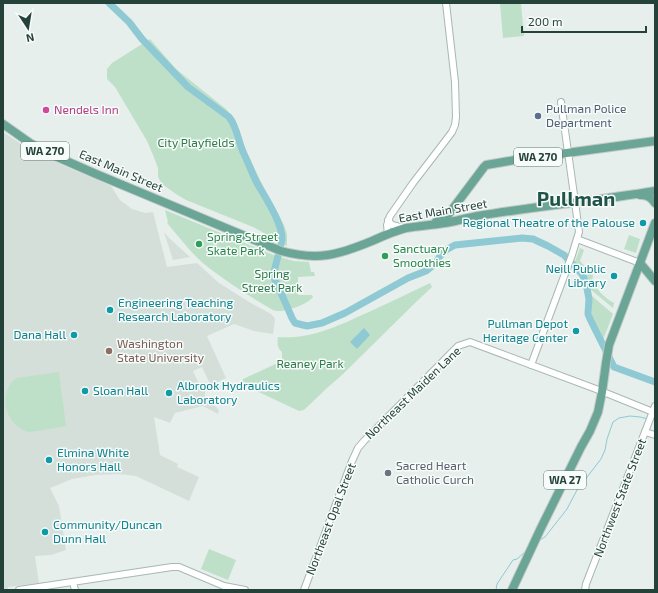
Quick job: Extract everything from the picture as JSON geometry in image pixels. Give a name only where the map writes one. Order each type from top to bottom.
[{"type":"main road","name":"East Main Street","points":[[3,124],[48,153],[281,250],[301,255],[317,256],[338,253],[405,229],[446,223],[476,216],[628,196],[655,191]]},
{"type":"main road","name":"WA 270","points":[[432,224],[445,218],[486,165],[655,141]]},
{"type":"main road","points":[[628,196],[646,196],[651,198],[655,203]]},
{"type":"main road","points":[[451,211],[453,216],[466,219]]},
{"type":"main road","name":"WA 27","points":[[512,590],[598,412],[609,344],[655,223]]},
{"type":"main road","points":[[640,263],[655,281]]},
{"type":"street","points":[[388,234],[387,225],[392,212],[452,132],[455,125],[455,82],[446,3]]},
{"type":"street","points":[[561,102],[579,230],[572,255],[530,365],[596,389],[652,414]]},
{"type":"street","points":[[388,220],[392,225],[405,229]]},
{"type":"street","points":[[577,239],[640,263]]},
{"type":"street","name":"Northeast Maiden Lane","points":[[358,448],[458,346],[470,342],[530,365]]},
{"type":"street","name":"Northwest State Street","points":[[585,590],[586,584],[652,414]]},
{"type":"street","points":[[645,432],[655,435]]},
{"type":"street","name":"Northeast Opal Street","points":[[304,590],[330,518],[358,448]]},
{"type":"street","points":[[22,590],[179,566],[224,586],[245,590]]},
{"type":"street","points":[[73,582],[75,590]]},
{"type":"shaded area","name":"Washington State University","points":[[3,132],[21,144],[62,165],[111,186],[120,200],[132,209],[145,213],[153,212],[167,267],[197,263],[219,283],[271,314],[275,320],[273,334],[254,331],[234,324],[207,336],[226,378],[205,388],[205,396],[219,410],[218,414],[203,406],[175,413],[170,423],[154,417],[160,455],[178,464],[177,467],[199,477],[189,501],[136,476],[119,474],[95,475],[72,479],[50,488],[59,506],[66,550],[51,555],[35,556],[39,583],[8,587],[8,590],[3,590]],"holes":[[[202,367],[210,384],[201,388],[193,371]]]},
{"type":"shaded area","points":[[164,232],[169,238],[190,257],[173,260]]},
{"type":"green space","points":[[500,3],[521,3],[524,36],[503,38]]},
{"type":"green space","name":"City Playfields","points":[[150,39],[176,69],[226,109],[235,119],[248,155],[284,225],[287,234],[287,246],[269,239],[264,233],[253,227],[186,200],[162,184],[158,177],[158,168],[147,141],[115,87],[107,79],[107,69],[112,63]]},
{"type":"green space","name":"Spring Street Park","points":[[165,210],[276,256],[294,261],[309,262],[311,272],[314,272],[315,276],[298,277],[298,295],[312,295],[313,297],[300,306],[282,311],[273,310],[264,305],[224,279],[198,258],[167,223]]},
{"type":"green space","points":[[629,235],[640,239],[636,253],[624,249]]},
{"type":"green space","points":[[580,248],[584,250],[580,261],[592,273],[592,279],[598,290],[614,303],[613,308],[590,289],[587,279],[574,264]]},
{"type":"green space","name":"Reaney Park","points":[[430,283],[432,287],[304,410],[299,411],[242,384],[243,379],[282,361],[282,352],[279,349],[278,337],[314,334],[338,326]]},
{"type":"green space","points":[[592,296],[613,314],[603,340],[592,318]]},
{"type":"green space","points":[[59,372],[66,426],[30,432],[20,428],[14,423],[7,410],[5,403],[8,388],[17,378]]},
{"type":"green space","points":[[209,549],[236,560],[228,580],[201,569]]},
{"type":"water","points":[[364,328],[370,335],[357,349],[350,342]]},
{"type":"waterway","points":[[109,3],[129,22],[142,39],[188,87],[229,117],[232,121],[253,175],[280,226],[282,240],[273,276],[295,323],[307,326],[322,323],[345,313],[408,278],[426,271],[436,263],[446,250],[455,245],[522,238],[533,239],[564,255],[582,274],[586,283],[589,299],[588,314],[614,367],[655,382]]},
{"type":"waterway","points":[[540,540],[545,537],[567,509],[577,490],[601,459],[613,422],[619,418],[630,416],[648,419]]},
{"type":"waterway","points":[[496,590],[497,584],[513,560],[517,559],[526,551]]},
{"type":"place","name":"Nendels Inn","points":[[46,110]]},
{"type":"place","name":"Pullman Police Department","points":[[538,116]]},
{"type":"place","name":"Regional Theatre of the Palouse","points":[[643,223]]},
{"type":"place","name":"Spring Street Skate Park","points":[[199,244]]},
{"type":"place","name":"Sanctuary Smoothies","points":[[385,256]]},
{"type":"place","name":"Neill Public Library","points":[[614,276]]},
{"type":"place","name":"Engineering Teaching Research Laboratory","points":[[110,310]]},
{"type":"place","name":"Pullman Depot Heritage Center","points":[[576,331]]},
{"type":"place","name":"Dana Hall","points":[[74,335]]},
{"type":"place","name":"Washington State University","points":[[109,351]]},
{"type":"place","name":"Sloan Hall","points":[[85,391]]},
{"type":"place","name":"Albrook Hydraulics Laboratory","points":[[169,393]]},
{"type":"place","name":"Elmina White Honors Hall","points":[[49,460]]},
{"type":"place","name":"Sacred Heart Catholic Curch","points":[[388,473]]},
{"type":"place","name":"Community/Duncan Dunn Hall","points":[[45,532]]},
{"type":"district","name":"Pullman","points":[[576,199]]}]
